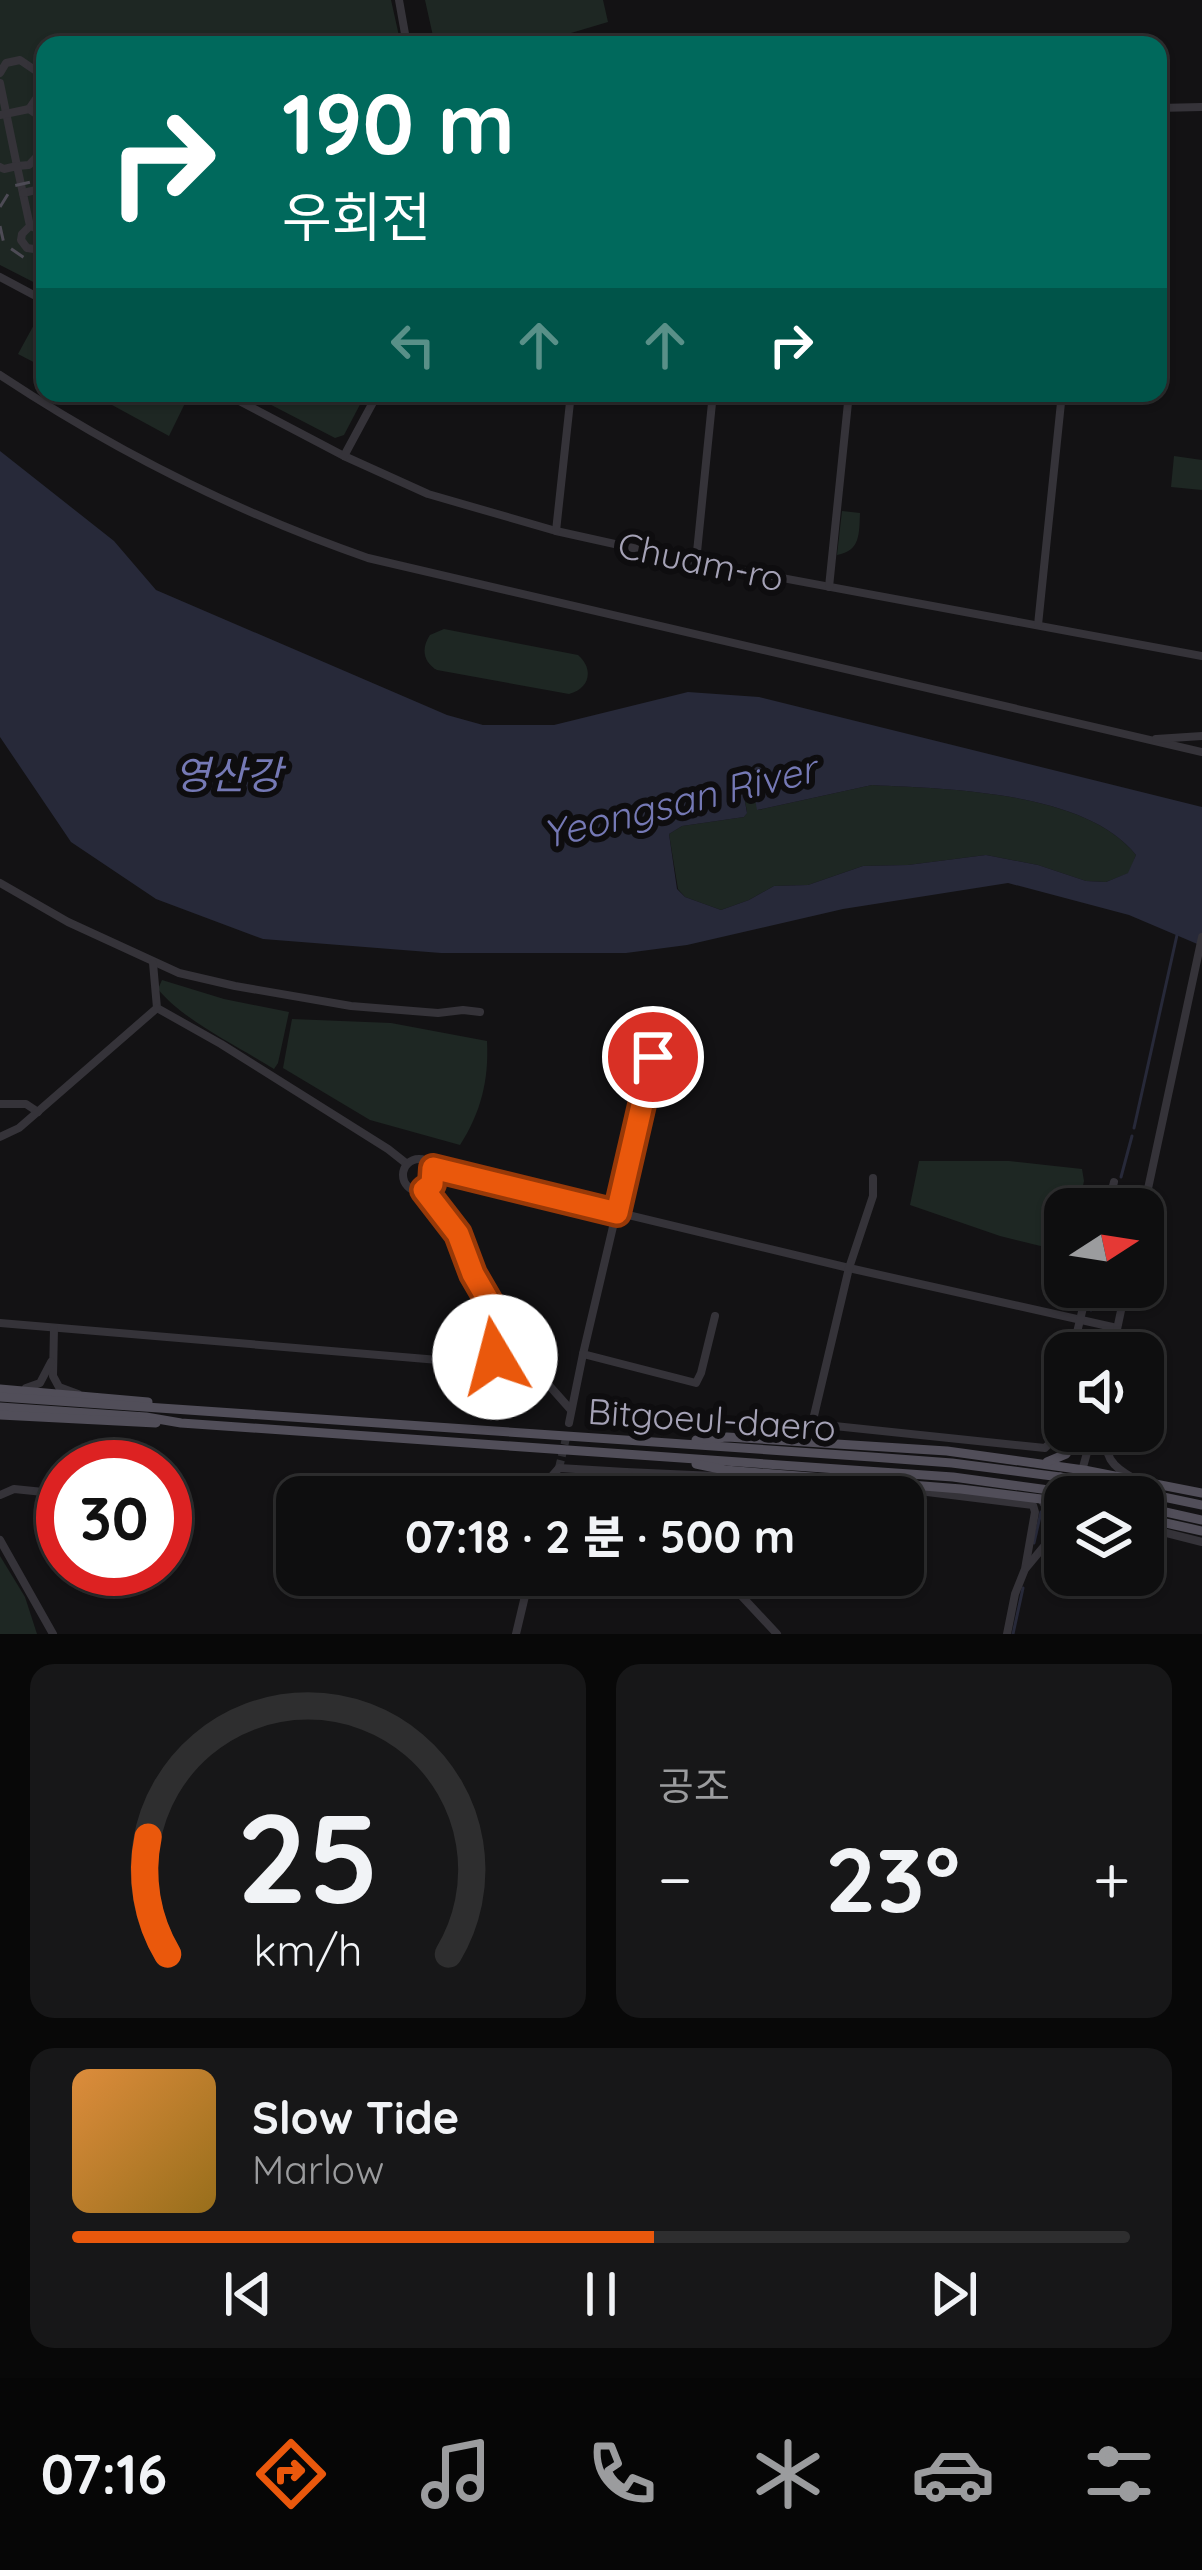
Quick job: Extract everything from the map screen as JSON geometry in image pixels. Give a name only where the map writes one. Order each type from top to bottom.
[{"type":"main road","points":[[2,1392],[85,1396],[182,1409]]},
{"type":"main road","name":"Bitgoeul-daero","points":[[2,1392],[932,1462],[1106,1485],[1202,1505]]},
{"type":"main road","name":"Bitgoeul-daero","points":[[0,1411],[146,1417],[953,1477],[1044,1489]]},
{"type":"main road","points":[[668,1443],[727,1437],[947,1451],[1117,1476]]},
{"type":"main road","points":[[1042,1463],[1067,1452]]},
{"type":"main road","points":[[668,1457],[725,1470],[1044,1499]]},
{"type":"main road","points":[[1164,1485],[1202,1493]]},
{"type":"main road","points":[[1164,1512],[1202,1520]]},
{"type":"main road","points":[[1164,1525],[1202,1531]]},
{"type":"street","points":[[398,0],[405,36]]},
{"type":"street","points":[[0,73],[6,63],[20,60],[36,70]]},
{"type":"street","points":[[0,83],[3,115],[30,226]]},
{"type":"street","points":[[29,110],[36,100]]},
{"type":"street","points":[[1167,108],[1202,107]]},
{"type":"street","points":[[3,115],[29,110],[36,114]]},
{"type":"street","points":[[0,167],[28,165],[36,157]]},
{"type":"street","points":[[23,193],[36,190]]},
{"type":"street","points":[[0,277],[36,296]]},
{"type":"street","points":[[0,375],[36,399]]},
{"type":"street","points":[[41,402],[197,489],[368,557],[1202,752]]},
{"type":"street","name":"Chuam-ro","points":[[241,402],[428,494],[556,531],[696,562],[1202,656]]},
{"type":"street","points":[[344,456],[373,402]]},
{"type":"street","points":[[556,531],[570,402]]},
{"type":"street","points":[[696,562],[712,402]]},
{"type":"street","points":[[830,587],[848,402]]},
{"type":"street","points":[[1038,625],[1061,402]]},
{"type":"street","points":[[1132,737],[1202,736]]},
{"type":"street","points":[[0,883],[68,922],[179,973],[331,1004],[480,1012]]},
{"type":"street","points":[[1148,1188],[1202,937]]},
{"type":"street","points":[[153,963],[157,1008]]},
{"type":"street","points":[[0,1137],[19,1128],[157,1008]]},
{"type":"street","points":[[157,1008],[407,1164]]},
{"type":"street","points":[[569,1424],[653,1057]]},
{"type":"street","points":[[0,1104],[26,1104],[38,1112]]},
{"type":"street","points":[[433,1168],[432,1184],[424,1190],[413,1190],[405,1183],[407,1164],[421,1159],[433,1168],[617,1213],[1117,1328]]},
{"type":"street","points":[[873,1178],[873,1196],[849,1268],[813,1420],[1044,1448]]},
{"type":"street","points":[[1112,1188],[1114,1181]]},
{"type":"street","points":[[0,1323],[486,1364],[495,1357],[491,1305],[458,1234],[424,1190]]},
{"type":"street","points":[[1076,1332],[1082,1308]]},
{"type":"street","points":[[1116,1332],[1122,1308]]},
{"type":"street","points":[[583,1354],[696,1384],[715,1316]]},
{"type":"street","points":[[494,1319],[572,1410]]},
{"type":"street","points":[[54,1328],[53,1376],[59,1387],[85,1396]]},
{"type":"street","points":[[2,1392],[40,1383],[52,1361]]},
{"type":"street","points":[[1082,1476],[1089,1452]]},
{"type":"street","points":[[1106,1452],[1108,1460],[1129,1476]]},
{"type":"street","points":[[552,1476],[559,1468],[715,1477],[802,1487],[919,1491],[1033,1505],[1025,1569],[1006,1634]]},
{"type":"street","points":[[626,1472],[630,1476]]},
{"type":"street","points":[[0,1495],[14,1489],[36,1491]]},
{"type":"street","points":[[1040,1498],[1053,1518],[1041,1551]]},
{"type":"street","points":[[1164,1529],[1202,1542]]},
{"type":"street","points":[[0,1540],[53,1634]]},
{"type":"street","points":[[1025,1569],[1044,1548]]},
{"type":"street","points":[[516,1634],[525,1596]]},
{"type":"street","points":[[742,1596],[777,1634]]},
{"type":"street","points":[[764,1634],[766,1622]]},
{"type":"shaded area","points":[[0,0],[391,0],[399,36],[36,36],[36,283],[0,265]]},
{"type":"shaded area","points":[[425,0],[603,0],[608,22],[572,36],[433,36]]},
{"type":"shaded area","points":[[36,321],[36,363],[18,354]]},
{"type":"shaded area","points":[[107,402],[186,402],[169,436]]},
{"type":"shaded area","points":[[265,402],[361,402],[344,435],[335,438]]},
{"type":"shaded area","points":[[1174,456],[1202,460],[1202,490],[1171,487]]},
{"type":"shaded area","points":[[842,511],[860,513],[859,534],[851,550],[837,555]]},
{"type":"shaded area","points":[[444,629],[578,655],[587,678],[569,694],[437,670],[426,659],[425,645],[430,635]]},
{"type":"shaded area","points":[[872,785],[976,792],[1051,806],[1113,834],[1136,855],[1129,873],[1106,882],[986,855],[863,866],[808,885],[774,886],[721,910],[685,897],[678,889],[669,834],[682,826],[744,817],[747,790],[754,793],[758,810]]},
{"type":"shaded area","points":[[162,980],[289,1012],[274,1069],[181,1011],[158,989]]},
{"type":"shaded area","points":[[292,1019],[391,1023],[487,1041],[482,1095],[460,1145],[370,1120],[283,1068]]},
{"type":"shaded area","points":[[919,1161],[1009,1161],[1082,1169],[1082,1188],[1044,1188],[1044,1247],[910,1205]]},
{"type":"shaded area","points":[[0,1556],[25,1597],[37,1634],[0,1634]]},
{"type":"water","name":"영산강","points":[[0,451],[114,541],[156,590],[447,715],[483,725],[554,725],[688,692],[759,697],[1202,807],[1202,946],[1129,915],[1008,883],[843,909],[687,945],[626,953],[441,953],[263,939],[156,899],[71,842],[0,737]],"holes":[[[872,785],[976,792],[1051,806],[1113,834],[1136,855],[1128,873],[1106,882],[986,855],[863,866],[808,885],[774,886],[721,910],[685,897],[677,889],[669,834],[682,826],[744,817],[748,791],[754,794],[757,810]]]},
{"type":"waterway","points":[[1134,1128],[1177,935]]},
{"type":"waterway","points":[[1121,1177],[1132,1136]]},
{"type":"waterway","points":[[1034,1543],[1041,1512]]},
{"type":"waterway","points":[[1013,1634],[1023,1588]]},
{"type":"tunnel","points":[[559,1468],[567,1434]]},
{"type":"railway","points":[[0,207],[13,186],[36,181]]},
{"type":"railway","points":[[0,226],[4,244],[26,259],[36,255]]},
{"type":"route","points":[[495,1357],[491,1305],[458,1234],[424,1190],[432,1184],[433,1168],[617,1213],[653,1057]]},
{"type":"water label","name":"Yeongsan River","points":[[679,801]]}]
